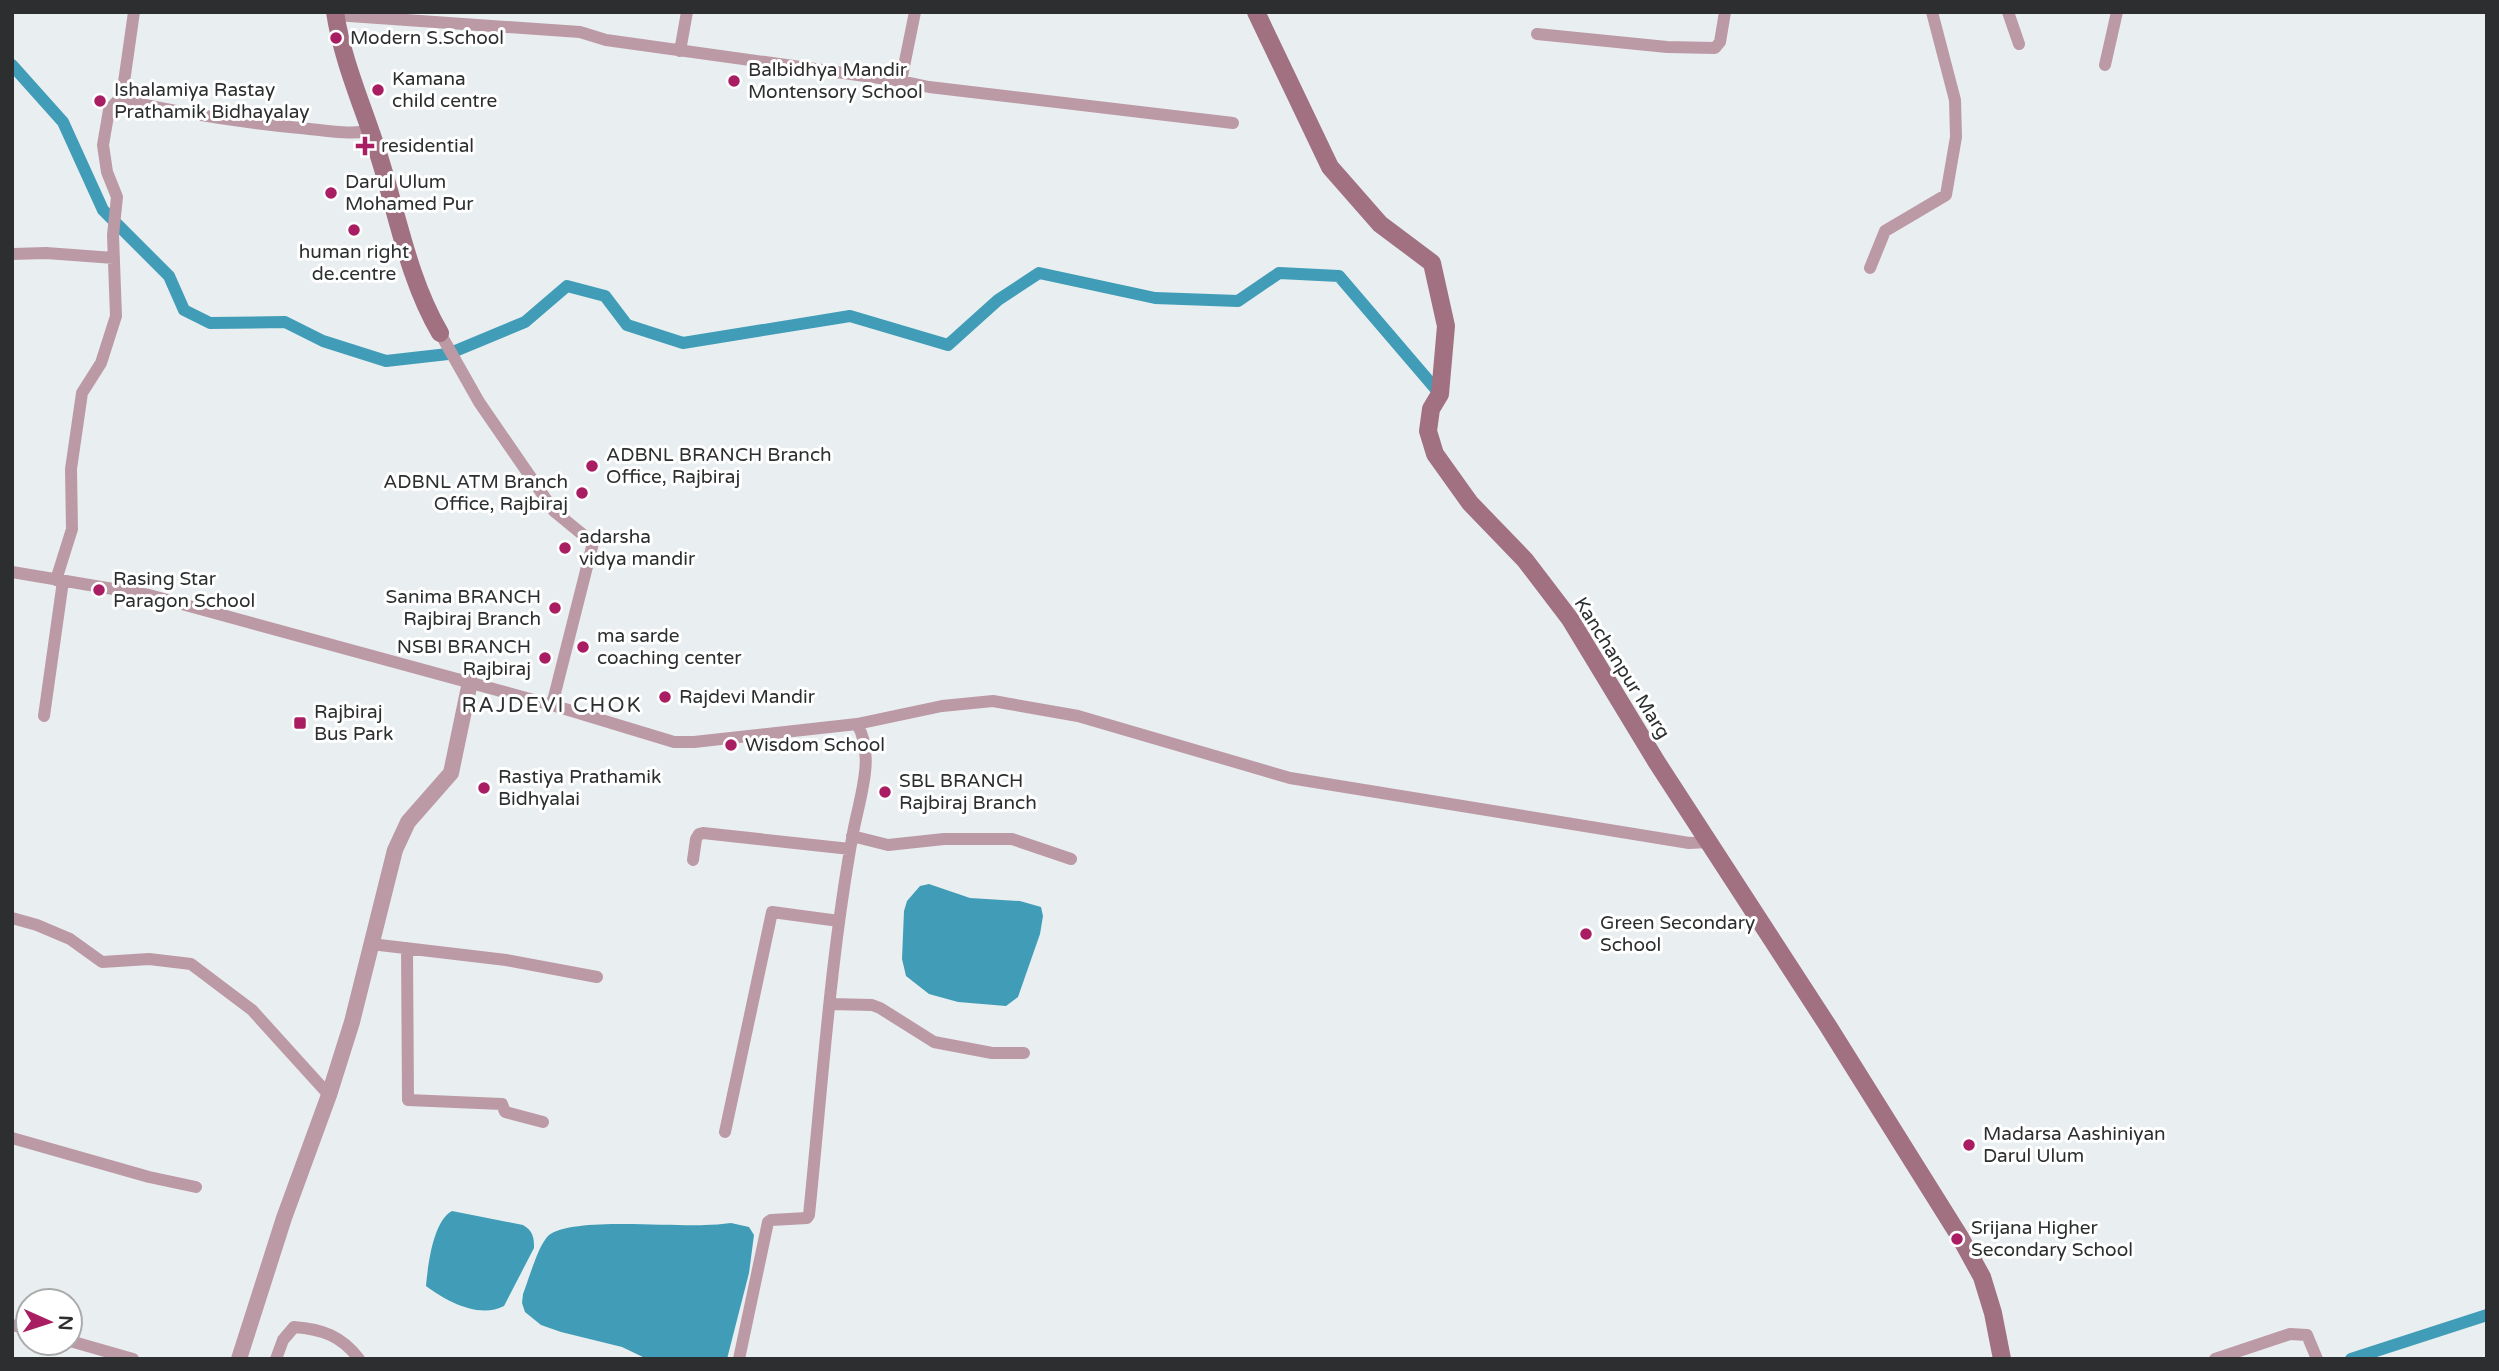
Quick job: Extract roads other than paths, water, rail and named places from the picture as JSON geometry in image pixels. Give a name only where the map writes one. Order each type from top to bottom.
[{"type":"main road","name":"Kanchanpur Marg","points":[[1256,12],[1330,167],[1380,224],[1432,263],[1446,326],[1440,394],[1431,409],[1428,431],[1435,454],[1471,503],[1525,560],[1570,619],[1656,761],[1960,1237],[1982,1276],[2002,1359]]},
{"type":"main road","points":[[335,14],[354,85],[419,288],[428,313],[440,333]]},
{"type":"street","points":[[44,716],[60,580],[72,529],[71,469],[82,393],[101,363],[116,316],[113,235],[117,197],[107,172],[103,145],[110,110],[123,89],[134,12]]},
{"type":"street","points":[[680,51],[687,12]]},
{"type":"street","points":[[901,80],[915,12]]},
{"type":"street","points":[[1537,34],[1667,47],[1715,48],[1720,41],[1725,12]]},
{"type":"street","points":[[1870,268],[1885,231],[1946,195],[1956,137],[1955,100],[1932,12]]},
{"type":"street","points":[[2008,12],[2020,44]]},
{"type":"street","points":[[2105,65],[2117,12]]},
{"type":"street","points":[[335,14],[580,32],[606,40],[901,80],[929,87],[1233,123]]},
{"type":"street","points":[[119,99],[167,110],[288,127],[357,134],[370,131]]},
{"type":"street","points":[[12,254],[46,253],[114,258]]},
{"type":"street","points":[[440,333],[478,402],[554,511],[593,542],[552,705]]},
{"type":"street","points":[[12,572],[149,595],[470,682],[674,742],[857,724],[942,706],[993,701],[1078,716],[1290,778],[1689,843],[1709,842]]},
{"type":"street","points":[[239,1359],[352,1022],[395,850],[408,822],[451,773],[470,682]]},
{"type":"street","points":[[739,1359],[768,1222],[807,1218],[809,1215],[831,1004],[832,968],[866,760],[866,744],[857,724]]},
{"type":"street","points":[[693,860],[696,839],[703,833],[888,845],[944,839],[1012,839],[1071,859]]},
{"type":"street","points":[[725,1132],[772,912],[839,920]]},
{"type":"street","points":[[12,918],[70,939],[103,962],[149,959],[191,964],[252,1010],[329,1095]]},
{"type":"street","points":[[371,944],[506,961],[597,978]]},
{"type":"street","points":[[407,948],[408,1100],[502,1104],[505,1112],[543,1122]]},
{"type":"street","points":[[831,1004],[880,1007],[933,1042],[992,1053],[1024,1053]]},
{"type":"street","points":[[12,1138],[149,1177],[196,1187]]},
{"type":"street","points":[[276,1359],[283,1340],[294,1327],[319,1329],[350,1346],[359,1359]]},
{"type":"street","points":[[2216,1359],[2290,1334],[2307,1335],[2317,1359]]},
{"type":"street","points":[[84,1345],[133,1359]]},
{"type":"water","points":[[929,884],[970,898],[1020,901],[1041,907],[1043,916],[1040,934],[1018,997],[1006,1006],[958,1002],[929,994],[906,976],[902,959],[904,911],[907,901],[920,886]]},
{"type":"water","points":[[452,1211],[523,1225],[531,1232],[534,1248],[504,1306],[474,1309],[453,1302],[426,1286],[436,1234],[440,1224]]},
{"type":"water","points":[[731,1223],[749,1227],[754,1235],[749,1273],[727,1359],[647,1359],[622,1347],[541,1325],[525,1312],[523,1294],[538,1254],[549,1235],[561,1229],[600,1224]]},
{"type":"waterway","points":[[12,65],[63,122],[103,210],[169,276],[184,310],[210,323],[285,322],[323,341],[386,361],[448,354],[525,322],[567,286],[605,296],[627,325],[683,343],[850,316],[948,345],[998,300],[1039,273],[1155,298],[1238,301],[1279,273],[1339,276],[1440,394]]},
{"type":"waterway","points":[[2351,1359],[2487,1315]]},
{"type":"place","name":"Modern S.School","points":[[336,38]]},
{"type":"place","name":"Balbidhya Mandir Montensory School","points":[[734,81]]},
{"type":"place","name":"Kamana child centre","points":[[378,90]]},
{"type":"place","name":"Ishalamiya Rastay Prathamik Bidhayalay","points":[[100,101]]},
{"type":"place","name":"residential","points":[[365,146]]},
{"type":"place","name":"Darul Ulum Mohamed Pur","points":[[331,193]]},
{"type":"place","name":"human right de.centre","points":[[354,230]]},
{"type":"place","name":"ADBNL BRANCH Branch Office, Rajbiraj","points":[[592,466]]},
{"type":"place","name":"ADBNL ATM Branch Office, Rajbiraj","points":[[582,493]]},
{"type":"place","name":"adarsha vidya mandir","points":[[565,548]]},
{"type":"place","name":"Rasing Star Paragon School","points":[[99,590]]},
{"type":"place","name":"Sanima BRANCH Rajbiraj Branch","points":[[555,608]]},
{"type":"place","name":"ma sarde coaching center","points":[[583,647]]},
{"type":"place","name":"NSBI BRANCH Rajbiraj","points":[[545,658]]},
{"type":"place","name":"Rajdevi Mandir","points":[[665,697]]},
{"type":"place","name":"Rajbiraj Bus Park","points":[[300,723]]},
{"type":"place","name":"Wisdom School","points":[[731,745]]},
{"type":"place","name":"Rastiya Prathamik Bidhyalai","points":[[484,788]]},
{"type":"place","name":"SBL BRANCH Rajbiraj Branch","points":[[885,792]]},
{"type":"place","name":"Green Secondary School","points":[[1586,934]]},
{"type":"place","name":"Madarsa Aashiniyan Darul Ulum","points":[[1969,1145]]},
{"type":"place","name":"Srijana Higher Secondary School","points":[[1957,1239]]},
{"type":"district","name":"RAJDEVI CHOK","points":[[552,705]]}]
